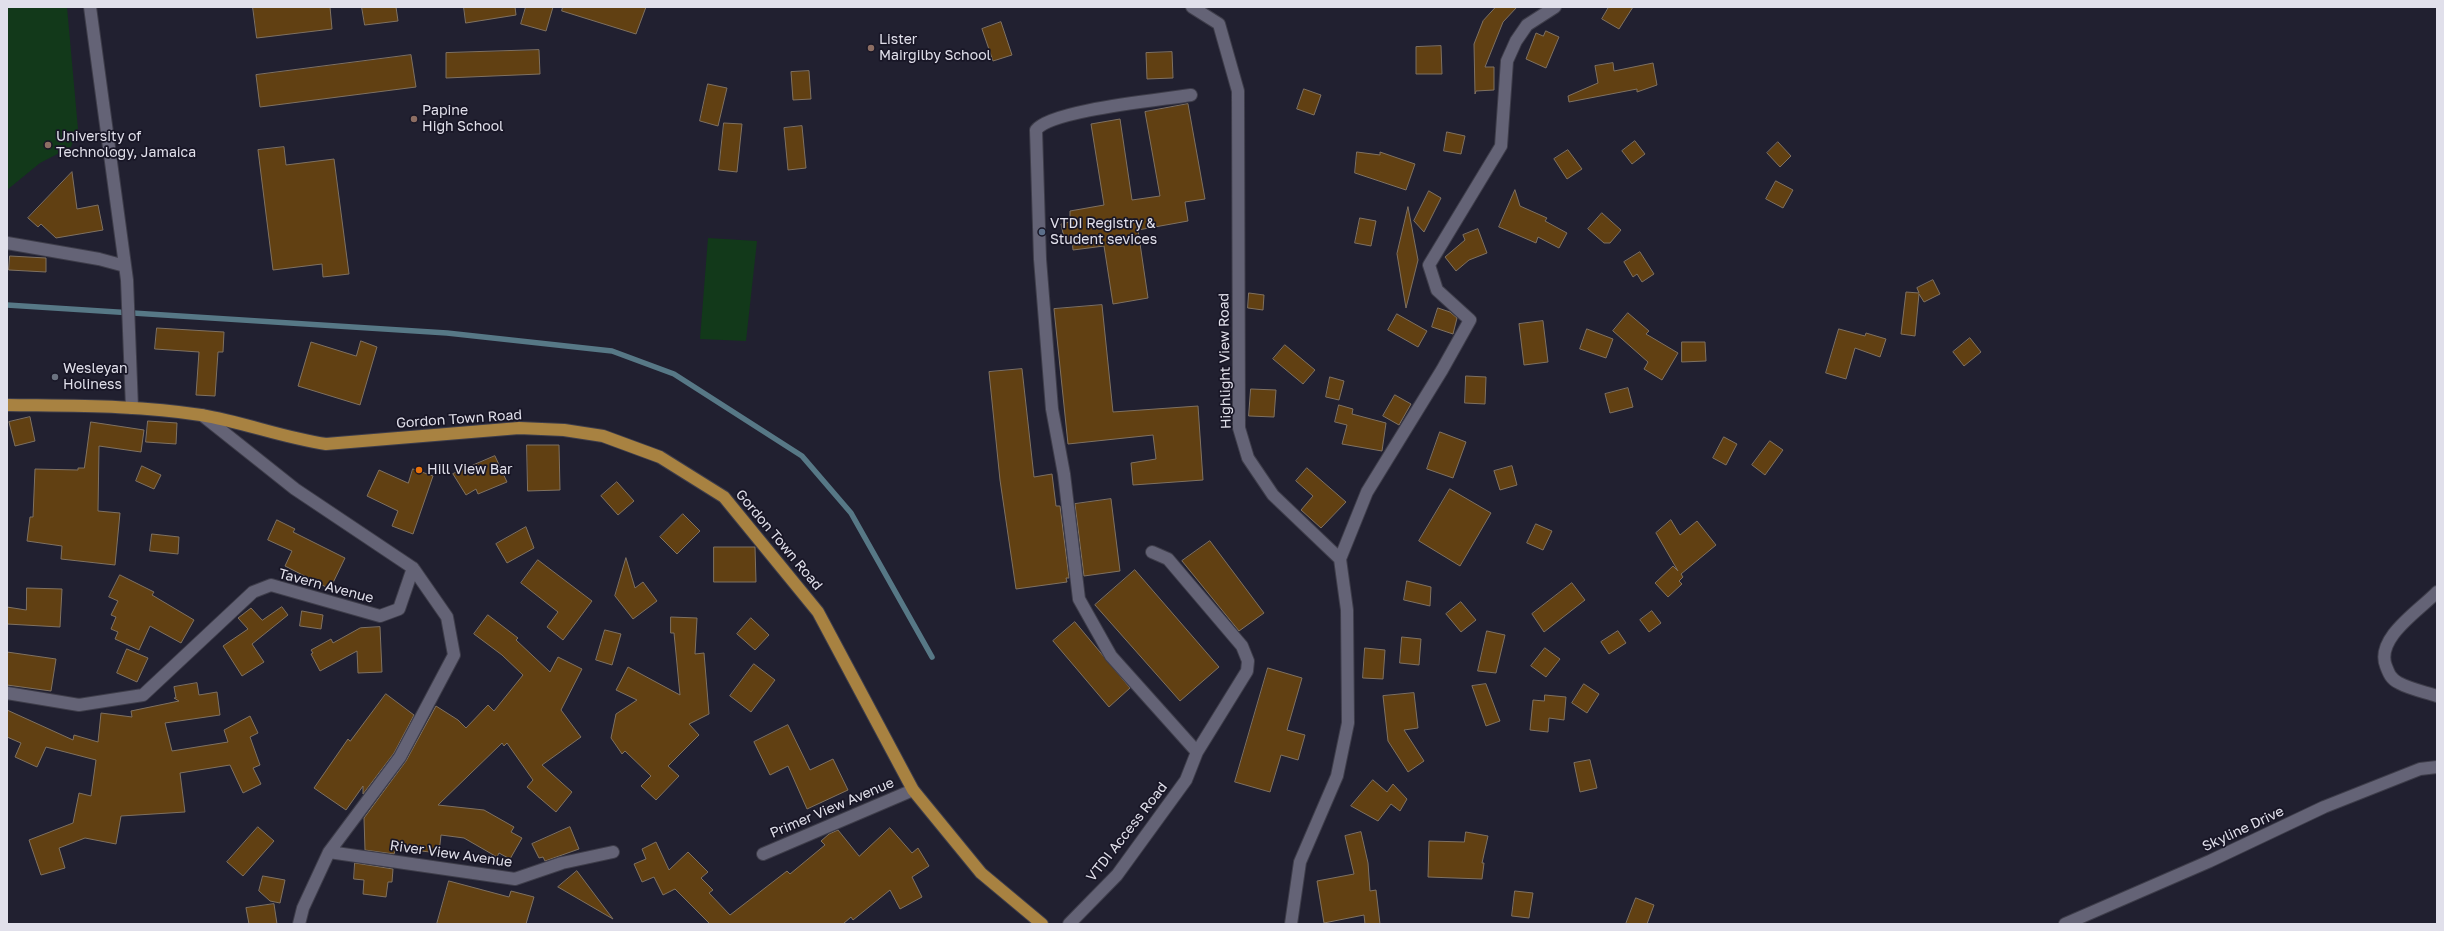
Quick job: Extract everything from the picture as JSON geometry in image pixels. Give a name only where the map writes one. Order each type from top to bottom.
[{"type":"main road","name":"Gordon Town Road","points":[[7,405],[132,408],[202,415],[300,440],[326,444],[519,428],[564,430],[604,436],[660,457],[724,497],[818,612],[913,790],[981,873],[1042,924]]},
{"type":"street","points":[[90,7],[127,280],[132,408]]},
{"type":"street","name":"Highlight View Road","points":[[1192,7],[1219,24],[1238,91],[1239,428],[1248,458],[1273,495],[1340,559]]},
{"type":"street","points":[[1291,924],[1300,862],[1337,776],[1348,723],[1347,610],[1340,559],[1367,492],[1442,370],[1470,320],[1437,290],[1429,265],[1501,146],[1507,61],[1516,41],[1527,25],[1555,7]]},
{"type":"street","points":[[1191,95],[1073,113],[1044,122],[1036,130],[1040,258],[1052,409],[1064,474],[1079,599],[1111,656],[1197,752]]},
{"type":"street","points":[[7,243],[99,259],[125,266]]},
{"type":"street","points":[[202,415],[295,488],[413,568],[447,616],[454,655],[400,757],[329,852],[303,908],[299,924]]},
{"type":"street","name":"VTDI Access Road","points":[[1069,924],[1122,868],[1186,780],[1197,752],[1247,671],[1246,654],[1168,559],[1152,552]]},
{"type":"street","name":"Tavern Avenue","points":[[7,693],[79,705],[143,695],[253,592],[271,585],[380,616],[399,609],[413,568]]},
{"type":"street","points":[[2437,592],[2389,638],[2385,648],[2385,663],[2390,676],[2399,683],[2437,696]]},
{"type":"street","name":"Skyline Drive","points":[[2065,924],[2210,861],[2324,807],[2420,770],[2437,767]]},
{"type":"street","name":"Primer View Avenue","points":[[763,854],[913,790]]},
{"type":"street","name":"River View Avenue","points":[[329,852],[515,879],[562,863],[613,852]]},
{"type":"green space","points":[[7,7],[67,7],[78,129],[71,147],[40,163],[7,190]]},
{"type":"green space","points":[[708,238],[757,241],[746,341],[700,339]]},
{"type":"building","points":[[253,7],[330,7],[332,29],[257,38]]},
{"type":"building","points":[[362,7],[396,7],[398,21],[365,25]]},
{"type":"building","points":[[464,7],[515,7],[516,15],[466,23]]},
{"type":"building","points":[[526,7],[553,7],[546,31],[521,24]]},
{"type":"building","points":[[563,7],[646,7],[636,34],[562,11]]},
{"type":"building","points":[[1496,7],[1517,7],[1503,22],[1485,67],[1494,67],[1494,90],[1476,91],[1475,94],[1474,44],[1483,21]]},
{"type":"building","points":[[1609,7],[1633,7],[1619,29],[1602,19]]},
{"type":"building","points":[[1001,22],[1012,55],[993,61],[982,29]]},
{"type":"building","points":[[1546,31],[1559,37],[1546,68],[1526,59],[1536,33],[1543,36]]},
{"type":"building","points":[[1441,46],[1442,74],[1416,74],[1416,47]]},
{"type":"building","points":[[539,50],[540,74],[446,78],[446,53]]},
{"type":"building","points":[[1172,52],[1173,78],[1147,79],[1146,53]]},
{"type":"building","points":[[411,55],[416,87],[260,107],[256,75]]},
{"type":"building","points":[[1613,63],[1614,71],[1653,63],[1657,85],[1637,92],[1637,89],[1569,102],[1568,96],[1598,83],[1595,66]]},
{"type":"building","points":[[809,71],[811,99],[793,100],[791,72]]},
{"type":"building","points":[[708,84],[727,88],[718,126],[700,121]]},
{"type":"building","points":[[1304,89],[1321,95],[1314,115],[1297,109]]},
{"type":"building","points":[[1188,104],[1205,199],[1185,202],[1188,221],[1138,230],[1148,298],[1113,304],[1104,246],[1073,250],[1072,240],[1065,242],[1061,224],[1070,222],[1070,211],[1104,205],[1091,124],[1120,119],[1132,200],[1160,196],[1145,112]]},
{"type":"building","points":[[724,123],[742,124],[737,172],[719,170]]},
{"type":"building","points":[[802,126],[806,168],[788,170],[784,128]]},
{"type":"building","points":[[1447,132],[1465,136],[1461,154],[1444,151]]},
{"type":"building","points":[[1635,141],[1645,154],[1632,164],[1622,151]]},
{"type":"building","points":[[1778,142],[1791,156],[1780,167],[1767,153]]},
{"type":"building","points":[[284,147],[286,165],[334,159],[349,274],[323,277],[322,264],[273,270],[258,150]]},
{"type":"building","points":[[1568,150],[1582,169],[1567,179],[1554,159]]},
{"type":"building","points":[[1357,152],[1380,155],[1380,152],[1415,164],[1406,190],[1355,173]]},
{"type":"building","points":[[72,172],[77,209],[98,205],[103,230],[56,238],[41,224],[38,227],[28,218]]},
{"type":"building","points":[[1776,181],[1793,190],[1783,208],[1766,199]]},
{"type":"building","points":[[1515,190],[1520,206],[1547,218],[1545,221],[1567,233],[1559,248],[1538,237],[1536,243],[1499,227]]},
{"type":"building","points":[[1429,191],[1441,198],[1424,232],[1414,221]]},
{"type":"building","points":[[1408,207],[1418,260],[1406,308],[1397,254]]},
{"type":"building","points":[[1602,213],[1621,230],[1610,243],[1604,243],[1588,229]]},
{"type":"building","points":[[1360,218],[1376,221],[1371,246],[1355,243]]},
{"type":"building","points":[[1478,229],[1487,253],[1469,260],[1456,271],[1445,257],[1465,240],[1463,235]]},
{"type":"building","points":[[1640,252],[1654,274],[1642,282],[1637,274],[1633,277],[1624,262]]},
{"type":"building","points":[[10,256],[46,258],[46,272],[9,270]]},
{"type":"building","points":[[1933,280],[1940,294],[1924,302],[1919,294],[1915,336],[1901,334],[1906,292],[1919,293],[1917,288]]},
{"type":"building","points":[[1249,293],[1264,295],[1263,310],[1248,308]]},
{"type":"building","points":[[1102,305],[1113,412],[1198,406],[1203,480],[1133,485],[1131,463],[1156,459],[1153,435],[1068,444],[1054,309]]},
{"type":"building","points":[[1438,308],[1450,312],[1457,318],[1453,334],[1432,327]]},
{"type":"building","points":[[1628,313],[1649,331],[1646,334],[1678,353],[1662,380],[1644,369],[1648,362],[1613,331]]},
{"type":"building","points":[[1397,314],[1427,331],[1418,347],[1388,330]]},
{"type":"building","points":[[1543,321],[1548,362],[1524,365],[1519,324]]},
{"type":"building","points":[[157,328],[224,332],[223,352],[218,352],[215,396],[196,395],[199,352],[155,349]]},
{"type":"building","points":[[1587,329],[1613,339],[1606,358],[1580,349]]},
{"type":"building","points":[[1839,329],[1865,336],[1866,333],[1886,339],[1880,357],[1855,348],[1846,379],[1826,373]]},
{"type":"building","points":[[1970,338],[1981,352],[1964,366],[1953,352]]},
{"type":"building","points":[[361,341],[377,347],[360,405],[298,386],[311,342],[356,356]]},
{"type":"building","points":[[1682,342],[1705,342],[1706,361],[1682,362]]},
{"type":"building","points":[[1285,345],[1315,370],[1303,384],[1273,359]]},
{"type":"building","points":[[1022,369],[1034,477],[1052,474],[1056,506],[1060,506],[1069,578],[1066,578],[1067,582],[1016,589],[1000,480],[989,372]]},
{"type":"building","points":[[1466,376],[1486,377],[1485,404],[1465,403]]},
{"type":"building","points":[[1330,377],[1344,381],[1339,400],[1326,397]]},
{"type":"building","points":[[1628,388],[1633,407],[1610,413],[1605,394]]},
{"type":"building","points":[[1251,389],[1276,390],[1274,417],[1249,416]]},
{"type":"building","points":[[1395,395],[1411,404],[1399,425],[1383,416]]},
{"type":"building","points":[[1339,405],[1353,409],[1352,414],[1386,423],[1382,451],[1342,444],[1347,425],[1335,422]]},
{"type":"building","points":[[30,417],[35,441],[15,446],[9,422]]},
{"type":"building","points":[[148,421],[177,423],[176,444],[146,442]]},
{"type":"building","points":[[91,422],[144,430],[141,452],[99,446],[98,511],[120,513],[115,565],[61,559],[62,546],[27,541],[30,517],[33,517],[35,469],[78,470],[78,468],[84,468]]},
{"type":"building","points":[[1440,432],[1466,442],[1453,478],[1427,469]]},
{"type":"building","points":[[1724,437],[1737,444],[1726,465],[1713,458]]},
{"type":"building","points":[[1770,441],[1783,450],[1765,475],[1752,465]]},
{"type":"building","points":[[527,445],[559,445],[560,490],[528,491]]},
{"type":"building","points":[[495,456],[507,482],[478,494],[476,489],[466,495],[453,474]]},
{"type":"building","points":[[142,466],[161,475],[154,489],[136,481]]},
{"type":"building","points":[[1512,466],[1517,485],[1500,490],[1494,471]]},
{"type":"building","points":[[1307,468],[1346,502],[1321,528],[1301,510],[1313,496],[1296,481]]},
{"type":"building","points":[[413,469],[433,476],[413,534],[392,526],[398,511],[367,496],[379,470],[408,483]]},
{"type":"building","points":[[617,482],[634,501],[618,515],[601,496]]},
{"type":"building","points":[[1450,489],[1491,513],[1460,566],[1419,541]]},
{"type":"building","points":[[1111,499],[1120,571],[1084,576],[1075,504]]},
{"type":"building","points":[[683,514],[700,531],[677,554],[660,537]]},
{"type":"building","points":[[277,520],[295,529],[293,532],[345,558],[330,589],[285,566],[292,551],[268,540]]},
{"type":"building","points":[[1671,520],[1680,535],[1697,521],[1716,545],[1681,574],[1683,577],[1679,581],[1682,584],[1668,597],[1655,583],[1673,566],[1678,571],[1656,533]]},
{"type":"building","points":[[1536,524],[1552,531],[1543,550],[1527,543]]},
{"type":"building","points":[[526,527],[534,548],[507,563],[496,544]]},
{"type":"building","points":[[152,534],[179,537],[178,554],[150,551]]},
{"type":"building","points":[[1210,541],[1264,613],[1239,631],[1182,561]]},
{"type":"building","points":[[714,547],[755,547],[756,582],[714,582]]},
{"type":"building","points":[[626,558],[635,588],[643,582],[657,601],[633,619],[615,596]]},
{"type":"building","points":[[538,560],[592,601],[563,640],[547,627],[558,612],[521,583]]},
{"type":"building","points":[[1135,570],[1219,667],[1180,701],[1095,605]]},
{"type":"building","points":[[120,575],[154,592],[152,595],[194,620],[181,643],[150,626],[139,650],[115,639],[118,632],[111,629],[116,617],[111,615],[118,601],[109,597]]},
{"type":"building","points":[[1407,581],[1431,587],[1430,606],[1404,600]]},
{"type":"building","points":[[1572,583],[1585,600],[1544,632],[1532,614]]},
{"type":"building","points":[[27,588],[62,589],[60,627],[7,624],[7,607],[26,610]]},
{"type":"building","points":[[1461,602],[1476,620],[1461,632],[1446,614]]},
{"type":"building","points":[[282,607],[288,615],[252,644],[264,662],[242,676],[223,646],[248,629],[238,618],[251,608],[262,620]]},
{"type":"building","points":[[302,611],[323,615],[321,629],[300,626]]},
{"type":"building","points":[[1652,611],[1661,623],[1649,632],[1640,620]]},
{"type":"building","points":[[488,615],[518,638],[516,640],[550,672],[558,657],[582,669],[561,710],[581,737],[542,765],[572,792],[556,812],[527,787],[533,780],[507,743],[504,746],[502,743],[438,805],[484,810],[514,827],[511,832],[522,838],[510,859],[499,853],[497,857],[464,838],[441,835],[439,853],[403,849],[403,851],[395,851],[394,854],[365,850],[364,818],[406,761],[436,706],[458,720],[466,728],[488,705],[494,711],[523,675],[502,655],[474,634]]},
{"type":"building","points":[[671,617],[697,618],[695,654],[704,653],[709,714],[689,724],[699,735],[668,766],[679,776],[656,800],[641,786],[651,776],[625,751],[622,754],[611,738],[616,714],[637,700],[616,690],[628,667],[680,695],[674,633],[671,633]]},
{"type":"building","points":[[751,618],[769,635],[755,650],[737,634]]},
{"type":"building","points":[[1075,622],[1130,688],[1109,707],[1053,641]]},
{"type":"building","points":[[380,627],[382,672],[358,673],[357,651],[320,671],[311,654],[313,653],[311,650],[331,639],[333,643],[360,628]]},
{"type":"building","points":[[605,630],[621,634],[612,665],[596,660]]},
{"type":"building","points":[[1487,631],[1505,635],[1496,673],[1478,671]]},
{"type":"building","points":[[1618,631],[1626,643],[1609,654],[1601,642]]},
{"type":"building","points":[[1402,637],[1421,639],[1419,665],[1400,663]]},
{"type":"building","points":[[1365,648],[1385,650],[1383,679],[1363,678]]},
{"type":"building","points":[[1545,648],[1560,659],[1546,677],[1531,666]]},
{"type":"building","points":[[127,649],[148,658],[137,682],[117,673]]},
{"type":"building","points":[[7,652],[56,659],[51,691],[7,685]]},
{"type":"building","points":[[754,664],[775,680],[751,712],[730,696]]},
{"type":"building","points":[[1268,668],[1302,678],[1287,730],[1305,735],[1298,760],[1281,755],[1270,792],[1235,782]]},
{"type":"building","points":[[197,683],[199,695],[217,692],[220,715],[165,723],[172,751],[228,742],[224,730],[250,716],[258,733],[250,737],[260,765],[253,768],[261,784],[243,793],[230,765],[180,773],[185,812],[121,816],[116,844],[85,838],[59,848],[65,868],[41,875],[29,840],[73,823],[79,793],[91,796],[96,760],[46,747],[37,767],[15,757],[21,743],[7,737],[7,710],[73,740],[74,735],[98,742],[101,713],[132,717],[131,711],[179,701],[174,698],[176,698],[174,687]]},
{"type":"building","points":[[1486,684],[1500,721],[1486,726],[1472,686]]},
{"type":"building","points":[[1584,684],[1599,694],[1587,713],[1572,703]]},
{"type":"building","points":[[1414,693],[1418,728],[1404,730],[1424,761],[1408,772],[1388,741],[1383,696]]},
{"type":"building","points":[[386,694],[414,715],[394,753],[363,794],[363,786],[346,810],[314,788],[348,739],[350,741]]},
{"type":"building","points":[[1545,695],[1566,697],[1564,720],[1549,718],[1548,732],[1530,730],[1533,700],[1544,701]]},
{"type":"building","points":[[788,725],[810,770],[833,759],[848,790],[807,809],[788,766],[770,775],[754,742]]},
{"type":"building","points":[[1590,760],[1597,788],[1580,792],[1574,763]]},
{"type":"building","points":[[1373,780],[1387,792],[1393,784],[1407,799],[1400,811],[1391,804],[1378,821],[1351,806]]},
{"type":"building","points":[[258,827],[274,841],[243,876],[227,862]]},
{"type":"building","points":[[570,827],[579,849],[545,861],[543,857],[539,858],[532,844]]},
{"type":"building","points":[[890,828],[912,853],[918,848],[929,866],[912,877],[922,897],[900,909],[890,890],[853,920],[851,917],[843,924],[710,924],[675,889],[663,895],[654,877],[642,882],[634,864],[646,859],[642,849],[656,842],[669,870],[688,852],[708,872],[701,878],[713,890],[709,893],[730,915],[787,871],[790,874],[825,845],[821,841],[829,834],[838,830],[859,856]]},
{"type":"building","points":[[1361,832],[1368,863],[1370,891],[1376,890],[1380,924],[1365,924],[1364,915],[1324,923],[1317,881],[1354,874],[1345,836]]},
{"type":"building","points":[[1466,832],[1488,836],[1482,863],[1484,863],[1482,879],[1428,877],[1429,841],[1464,842]]},
{"type":"building","points":[[355,863],[393,869],[392,882],[388,882],[386,897],[363,894],[364,880],[354,879]]},
{"type":"building","points":[[577,871],[613,919],[558,887]]},
{"type":"building","points":[[263,876],[285,880],[280,903],[270,901],[259,891]]},
{"type":"building","points":[[449,881],[509,897],[511,891],[534,897],[526,924],[437,924]]},
{"type":"building","points":[[1515,891],[1533,893],[1529,918],[1512,916]]},
{"type":"building","points":[[1636,898],[1654,905],[1647,924],[1626,924]]},
{"type":"building","points":[[274,904],[277,924],[249,924],[246,908]]},
{"type":"waterway","points":[[7,305],[447,333],[612,351],[674,374],[802,456],[851,513],[932,657]]},
{"type":"place","name":"Lister Mairgilby School","points":[[871,48]]},
{"type":"place","name":"Papine High School","points":[[414,119]]},
{"type":"place","name":"University of Technology, Jamaica","points":[[48,145]]},
{"type":"place","name":"VTDI Registry & Student sevices","points":[[1042,232]]},
{"type":"place","name":"Wesleyan Holiness","points":[[55,377]]},
{"type":"place","name":"Hill View Bar","points":[[419,470]]}]
